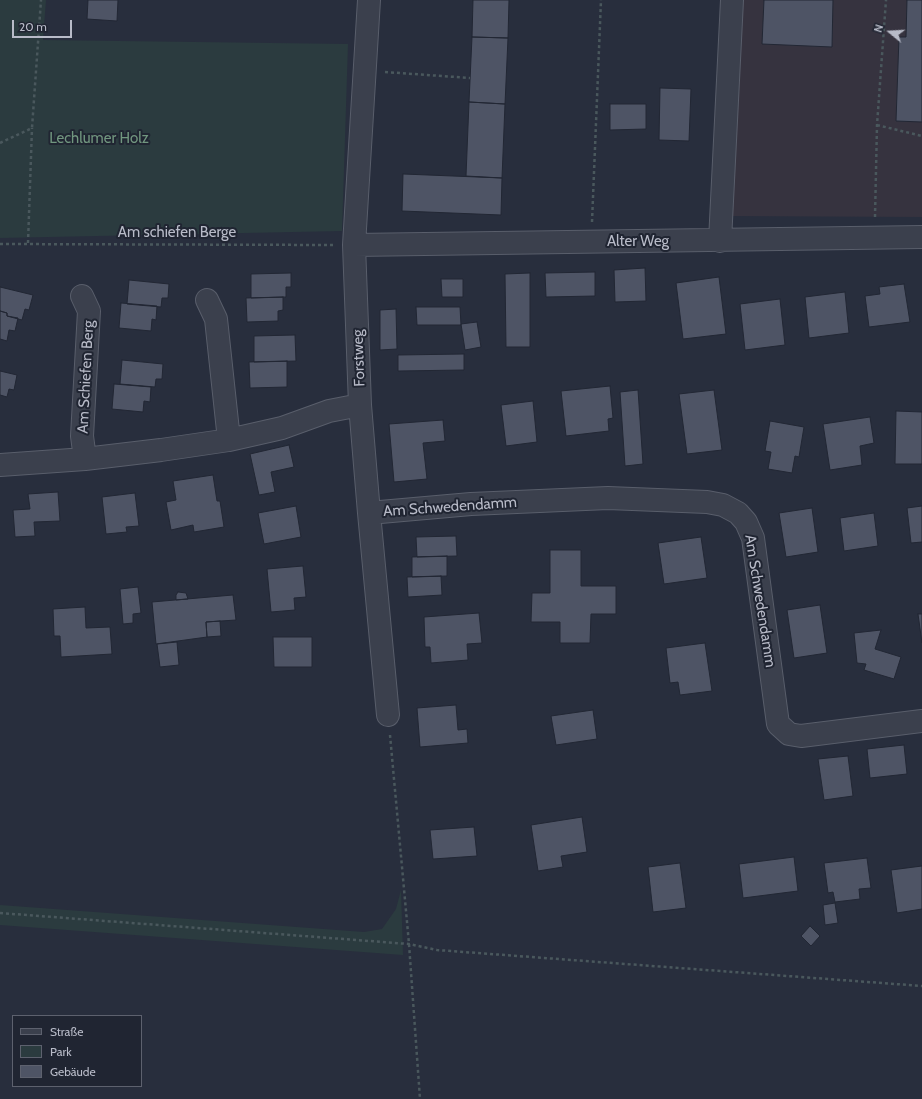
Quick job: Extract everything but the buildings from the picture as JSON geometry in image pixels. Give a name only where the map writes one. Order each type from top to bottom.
[{"type":"street","name":"Forstweg","points":[[369,0],[354,245],[360,405],[388,715]]},
{"type":"street","points":[[720,241],[732,0]]},
{"type":"street","name":"Alter Weg","points":[[354,245],[922,237]]},
{"type":"street","name":"Am Schiefen Berg","points":[[82,296],[89,311],[82,436],[85,459]]},
{"type":"street","points":[[207,300],[216,320],[229,440]]},
{"type":"street","points":[[0,465],[85,459],[229,440],[282,428],[329,411],[360,405]]},
{"type":"street","name":"Am Schwedendamm","points":[[369,513],[471,504],[608,498],[707,502],[723,505],[738,512],[746,522],[753,538],[778,724],[788,734],[801,736],[922,721]]},
{"type":"path","points":[[28,243],[32,128],[41,0]]},
{"type":"path","points":[[592,242],[601,0]]},
{"type":"path","points":[[875,238],[877,125],[886,0]]},
{"type":"path","points":[[365,71],[470,78]]},
{"type":"path","points":[[877,125],[922,136]]},
{"type":"path","points":[[0,143],[32,128]]},
{"type":"path","name":"Am schiefen Berge","points":[[0,244],[354,245]]},
{"type":"path","points":[[388,715],[409,944],[420,1099]]},
{"type":"path","points":[[0,913],[409,944],[437,950],[922,986]]},
{"type":"shaded area","points":[[731,0],[922,0],[922,217],[722,216]]},
{"type":"green space","name":"Lechlumer Holz","points":[[0,0],[46,0],[43,40],[348,44],[342,231],[0,238]]},
{"type":"green space","points":[[401,890],[403,955],[0,925],[0,905],[364,932],[382,929],[396,909]]}]
